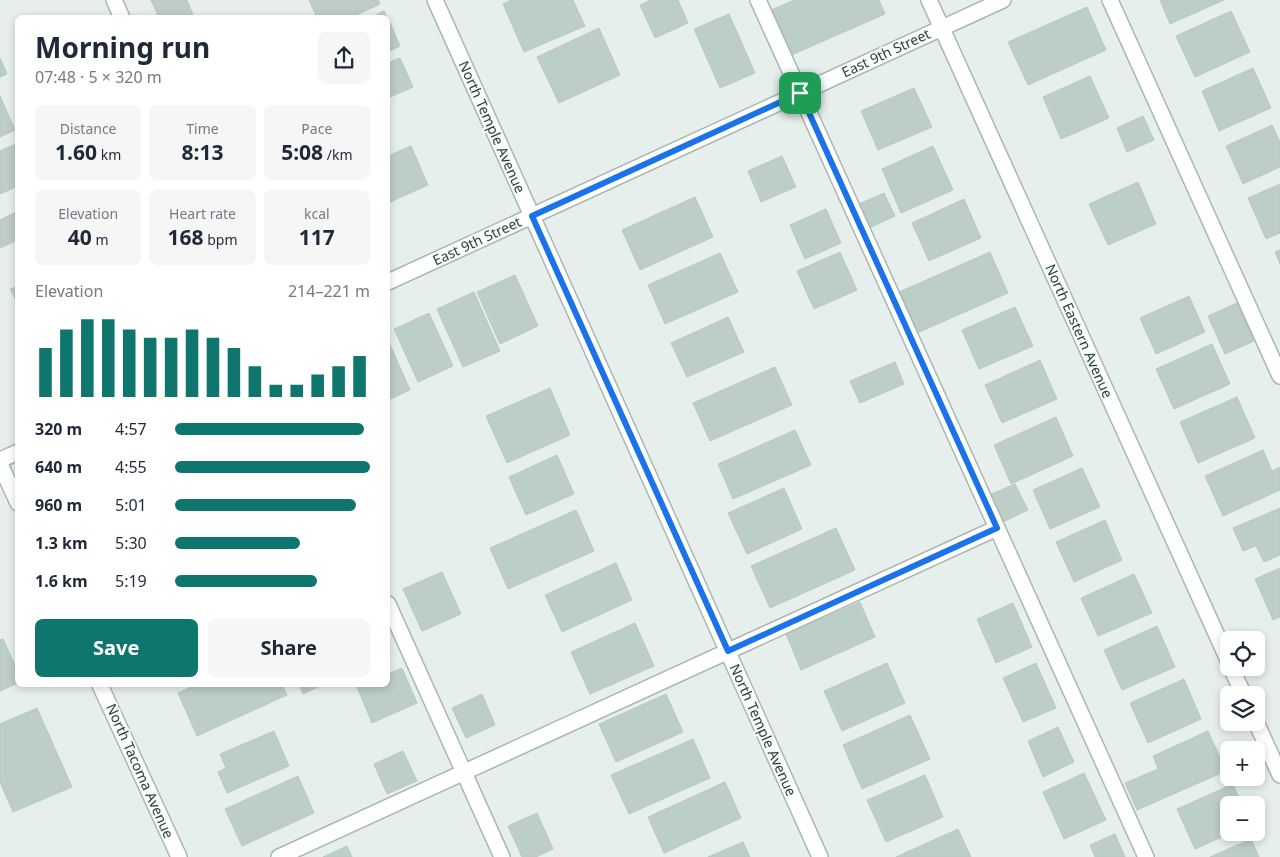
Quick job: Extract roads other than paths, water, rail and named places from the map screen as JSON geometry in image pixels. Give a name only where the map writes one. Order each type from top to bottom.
[{"type":"street","points":[[114,0],[121,15]]},
{"type":"street","name":"North Temple Avenue","points":[[435,0],[820,857]]},
{"type":"street","points":[[758,0],[1146,857]]},
{"type":"street","name":"North Eastern Avenue","points":[[929,0],[1220,642]]},
{"type":"street","name":"East 9th Street","points":[[390,281],[1003,0]]},
{"type":"street","points":[[1110,0],[1280,376]]},
{"type":"street","points":[[0,460],[15,453]]},
{"type":"street","points":[[0,464],[15,496]]},
{"type":"street","points":[[279,857],[997,528]]},
{"type":"street","points":[[390,608],[502,857]]},
{"type":"street","name":"North Tacoma Avenue","points":[[101,687],[179,857]]},
{"type":"street","points":[[1260,731],[1280,775]]}]
